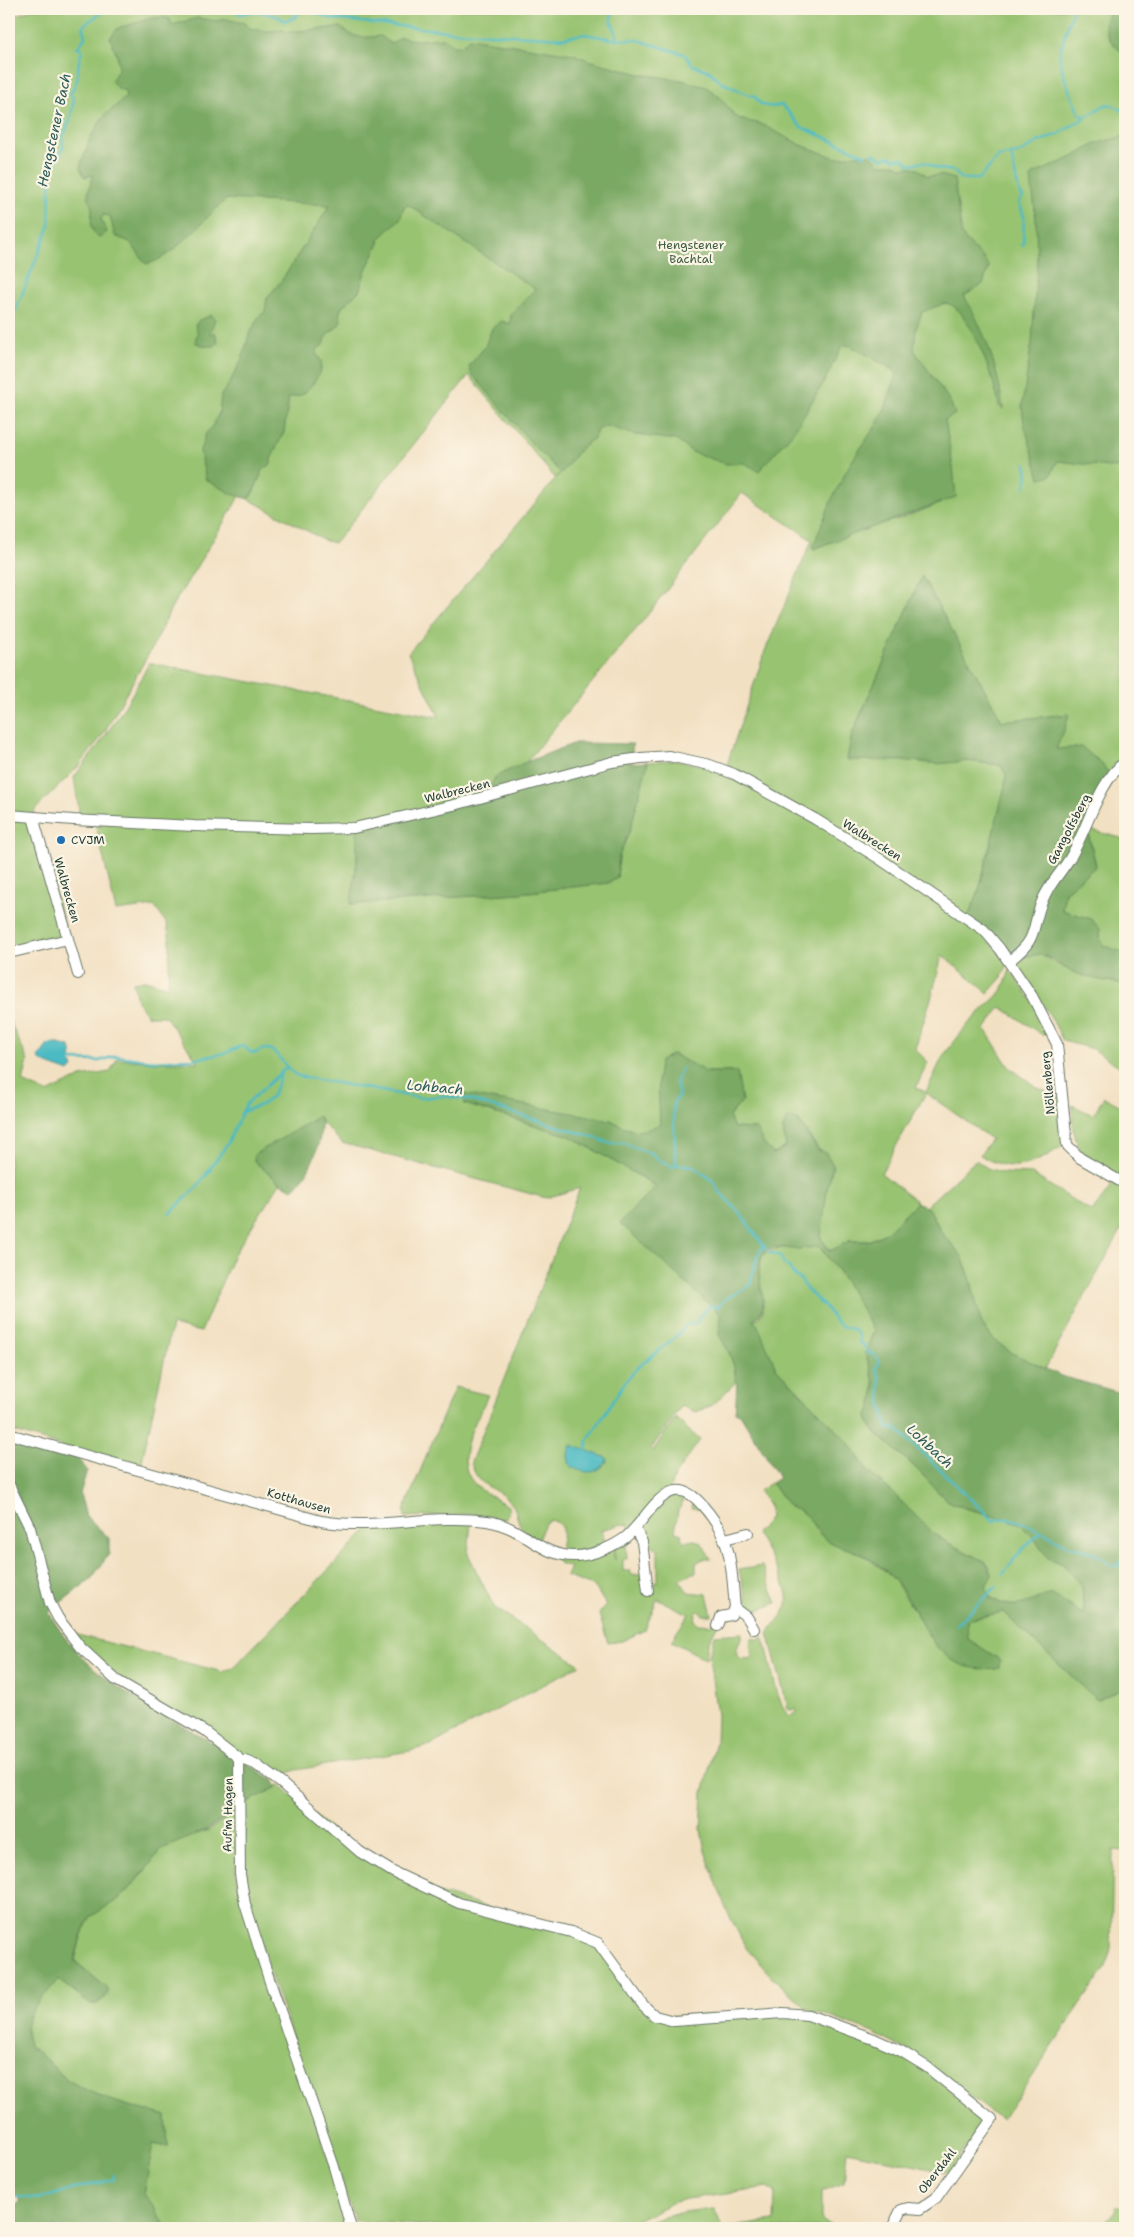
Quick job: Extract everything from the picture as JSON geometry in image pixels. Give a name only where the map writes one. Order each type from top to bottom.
[{"type":"street","name":"Walbrecken","points":[[78,974],[33,817],[214,827],[354,828],[458,804],[558,775],[612,762],[656,756],[683,758],[728,772],[787,803],[880,859],[968,918]]},
{"type":"street","name":"Gangolfsberg","points":[[1009,961],[1025,949],[1030,942],[1043,898],[1071,857],[1110,777],[1125,762]]},
{"type":"street","points":[[9,815],[33,817]]},
{"type":"street","name":"Nöllenberg","points":[[968,918],[993,940],[1009,961],[1043,1013],[1057,1044],[1067,1145],[1080,1158],[1125,1184]]},
{"type":"street","name":"Walbrecken","points":[[9,952],[68,939]]},
{"type":"street","name":"Kotthausen","points":[[9,1434],[335,1524],[360,1525],[453,1519],[489,1521],[519,1531],[544,1549],[572,1556],[581,1556],[603,1550],[625,1538],[663,1497],[680,1490],[700,1501],[725,1539],[732,1560],[736,1608]]},
{"type":"street","name":"Auf'm Hagen","points":[[9,1485],[30,1528],[52,1606],[80,1647],[116,1680],[204,1731],[238,1756],[240,1761],[240,1874],[245,1904],[334,2167],[351,2228]]},
{"type":"street","points":[[635,1528],[642,1542],[648,1591]]},
{"type":"street","points":[[725,1539],[748,1533]]},
{"type":"street","points":[[718,1626],[720,1617],[731,1615],[736,1608],[747,1617],[754,1629]]},
{"type":"street","name":"Oberdahl","points":[[240,1761],[245,1760],[255,1764],[281,1783],[360,1852],[393,1872],[459,1903],[571,1932],[598,1943],[643,2005],[655,2016],[674,2021],[783,2013],[808,2015],[852,2030],[901,2051],[927,2067],[992,2119],[936,2198],[920,2208],[902,2210],[898,2214],[895,2227]]},
{"type":"green space","name":"Hengstener Bachtal","points":[[33,9],[1125,9],[1125,324],[1119,310],[1112,309],[1125,331],[1125,767],[1112,778],[1096,758],[1056,749],[1068,714],[1002,721],[922,576],[852,734],[847,759],[936,763],[968,761],[1000,765],[1006,774],[1005,786],[978,894],[967,919],[1009,962],[1002,977],[988,993],[942,955],[933,992],[915,1049],[928,1062],[916,1088],[926,1092],[943,1056],[969,1023],[1002,991],[1010,970],[1050,1026],[1044,1036],[1001,1007],[985,1029],[1009,1067],[1038,1088],[1063,1098],[1065,1144],[1045,1157],[1024,1165],[1003,1165],[992,1161],[980,1155],[991,1139],[926,1093],[881,1173],[917,1202],[886,1233],[868,1241],[849,1241],[831,1251],[820,1238],[827,1190],[833,1165],[826,1153],[819,1150],[798,1120],[783,1128],[786,1147],[773,1154],[763,1143],[757,1129],[734,1128],[729,1117],[742,1101],[736,1072],[706,1072],[673,1054],[660,1101],[660,1125],[640,1131],[629,1129],[611,1120],[465,1104],[570,1136],[656,1186],[690,1285],[721,1315],[719,1335],[731,1358],[735,1383],[713,1405],[696,1412],[681,1406],[651,1449],[653,1451],[675,1418],[700,1440],[675,1475],[669,1490],[630,1528],[627,1523],[601,1530],[606,1544],[589,1550],[566,1551],[560,1549],[562,1531],[556,1522],[551,1520],[545,1523],[538,1540],[521,1527],[513,1505],[478,1478],[471,1462],[580,1188],[546,1198],[342,1143],[322,1123],[319,1116],[254,1161],[280,1183],[234,1254],[201,1332],[172,1325],[140,1470],[9,1430],[9,1019],[28,1061],[23,1082],[47,1093],[81,1077],[110,1072],[117,1059],[155,1062],[198,1062],[165,1016],[148,1016],[137,1001],[133,982],[145,980],[168,987],[170,941],[167,924],[154,906],[116,911],[95,822],[80,817],[74,777],[114,722],[149,663],[439,717],[408,653],[563,470],[555,478],[469,375],[335,543],[326,541],[248,499],[253,493],[262,470],[271,464],[270,459],[284,432],[201,459],[207,480],[240,496],[170,610],[157,639],[104,733],[79,766],[35,810],[33,817],[68,939],[16,947],[9,942],[9,18]],"holes":[[[384,226],[385,233],[379,239],[359,291],[342,307],[339,314],[339,324],[327,335]],[[316,354],[319,357],[321,371],[304,391]],[[742,493],[812,540],[765,651],[725,770],[674,760],[648,762],[630,830],[619,856],[617,878],[608,883],[519,893],[351,904],[357,861],[357,827],[486,798],[530,761],[527,761],[642,622]],[[941,503],[902,518],[873,526],[814,549],[815,543]],[[569,1447],[607,1458],[602,1467],[570,1465],[568,1457]]]},
{"type":"green space","points":[[1111,9],[1125,9],[1125,54],[1110,40],[1105,28],[1105,22]]},
{"type":"green space","name":"Hengstener Bachtal","points":[[164,17],[170,19],[172,25],[198,18],[216,21],[226,19],[244,23],[250,28],[267,31],[283,30],[287,32],[341,27],[355,36],[381,36],[391,44],[401,37],[418,40],[444,38],[453,46],[461,46],[469,38],[573,54],[640,74],[681,80],[706,87],[718,95],[736,117],[759,123],[801,145],[836,158],[871,155],[880,164],[896,164],[904,168],[914,167],[928,176],[941,175],[954,179],[962,236],[985,260],[989,267],[983,284],[964,296],[984,336],[994,364],[1003,409],[999,406],[983,354],[963,316],[955,307],[945,303],[922,312],[916,329],[914,350],[950,401],[955,414],[945,420],[956,497],[812,549],[832,499],[850,464],[877,424],[885,408],[897,374],[894,370],[849,345],[842,346],[824,382],[794,431],[759,471],[744,463],[726,464],[692,452],[676,440],[636,435],[607,426],[597,430],[594,438],[581,448],[561,473],[535,447],[471,373],[469,366],[485,347],[492,328],[502,321],[510,324],[511,315],[535,289],[407,204],[400,219],[379,239],[359,291],[342,307],[339,314],[341,320],[339,325],[327,335],[324,345],[318,348],[316,354],[321,361],[321,365],[316,380],[301,395],[289,397],[284,432],[271,459],[271,464],[263,470],[253,493],[248,499],[232,494],[206,480],[200,451],[205,435],[219,413],[221,395],[242,359],[249,335],[259,316],[265,312],[267,298],[282,280],[330,205],[227,199],[167,255],[146,264],[130,242],[115,236],[110,216],[103,215],[101,219],[107,232],[100,238],[96,235],[92,228],[92,207],[88,196],[93,175],[84,177],[80,167],[90,139],[103,117],[126,97],[125,91],[117,87],[112,80],[119,68],[117,55],[110,38],[118,28],[152,18]]},
{"type":"green space","points":[[1124,136],[1125,294],[1119,300],[1119,310],[1125,324],[1125,464],[1117,468],[1058,461],[1050,476],[1040,478],[1024,424],[1022,406],[1032,342],[1037,265],[1036,220],[1031,178],[1034,174],[1075,156],[1095,144]]},
{"type":"green space","points":[[212,315],[215,319],[210,333],[215,332],[218,343],[214,346],[205,346],[196,343],[198,334],[195,325],[199,320]]},
{"type":"green space","points":[[922,576],[1002,721],[1069,714],[1056,749],[1082,747],[1104,766],[1110,777],[1087,829],[1096,866],[1065,892],[1062,910],[1091,919],[1100,929],[1100,939],[1104,946],[1125,953],[1125,984],[1077,974],[1043,956],[1034,955],[1020,959],[1017,956],[1009,961],[968,917],[978,894],[1005,786],[1006,774],[1000,765],[967,761],[938,764],[912,761],[847,760],[852,734]]},
{"type":"green space","points":[[575,743],[633,744],[630,763],[648,762],[630,830],[619,856],[617,878],[608,883],[519,893],[351,904],[357,861],[357,827],[486,798],[495,777],[526,762]]},
{"type":"green space","points":[[1087,829],[1125,839],[1125,953],[1104,946],[1100,939],[1100,929],[1062,910],[1065,892],[1096,865]]},
{"type":"green space","points":[[1036,954],[1082,975],[1125,984],[1125,1070],[1093,1049],[1063,1041],[1041,1002],[1015,966],[1020,959]]},
{"type":"green space","points":[[673,1054],[706,1072],[737,1072],[742,1101],[729,1116],[734,1128],[757,1129],[763,1143],[773,1154],[786,1147],[783,1128],[788,1118],[798,1120],[818,1150],[826,1153],[833,1165],[827,1190],[821,1238],[830,1251],[849,1241],[868,1241],[886,1233],[917,1202],[930,1210],[941,1232],[961,1255],[970,1277],[981,1322],[992,1338],[1010,1352],[1061,1376],[1125,1394],[1125,1687],[1097,1700],[1003,1612],[967,1620],[968,1639],[1000,1660],[999,1668],[990,1670],[973,1668],[957,1663],[944,1654],[934,1643],[900,1587],[890,1575],[862,1554],[827,1540],[803,1513],[791,1508],[771,1483],[779,1478],[778,1476],[740,1414],[735,1412],[735,1372],[730,1355],[719,1335],[721,1315],[620,1223],[656,1186],[570,1136],[465,1104],[463,1094],[611,1120],[629,1129],[646,1130],[660,1124],[658,1079],[660,1061]],"holes":[[[819,1246],[844,1279],[874,1331],[865,1353],[874,1385],[873,1401],[867,1418],[873,1430],[918,1470],[946,1500],[965,1508],[1019,1523],[1035,1539],[1048,1558],[1064,1565],[1082,1586],[1084,1615],[1051,1594],[1020,1605],[998,1602],[989,1597],[986,1586],[992,1575],[986,1562],[934,1534],[868,1471],[847,1441],[776,1368],[758,1326],[753,1320],[759,1315],[762,1308],[763,1301],[759,1267],[764,1254],[768,1249],[775,1247],[798,1249]]]},
{"type":"green space","points":[[1104,1097],[1121,1106],[1125,1100],[1125,1179],[1089,1159],[1078,1146],[1075,1136],[1072,1105],[1093,1115]]},
{"type":"green space","points":[[319,1116],[321,1130],[315,1156],[301,1182],[293,1189],[280,1183],[254,1161],[255,1154]]},
{"type":"green space","points":[[976,1160],[987,1168],[1004,1173],[1032,1174],[1092,1212],[1115,1181],[1125,1187],[1125,1223],[1045,1369],[1009,1351],[986,1331],[978,1314],[965,1264],[957,1250],[941,1232],[933,1215],[925,1207]]},
{"type":"green space","points":[[819,1246],[844,1279],[874,1331],[865,1353],[874,1385],[873,1401],[867,1418],[873,1430],[918,1470],[946,1500],[965,1508],[1019,1523],[1035,1539],[1048,1558],[1064,1565],[1082,1586],[1084,1616],[1067,1603],[1038,1598],[1027,1604],[1014,1606],[1000,1603],[989,1596],[986,1586],[990,1567],[986,1562],[934,1534],[868,1471],[847,1441],[776,1368],[753,1320],[759,1318],[763,1311],[759,1272],[762,1256],[767,1252],[780,1248]]},
{"type":"green space","points":[[455,1387],[488,1395],[473,1426],[465,1461],[467,1472],[476,1486],[508,1506],[509,1510],[505,1520],[475,1514],[405,1517],[404,1510]]},
{"type":"green space","points":[[9,1438],[77,1458],[87,1470],[80,1494],[86,1516],[109,1538],[109,1554],[92,1578],[49,1612],[62,1633],[77,1652],[114,1684],[273,1780],[277,1787],[244,1804],[208,1829],[160,1850],[145,1871],[120,1898],[90,1917],[81,1936],[74,1961],[108,1989],[105,1998],[91,2004],[58,1979],[33,2010],[26,2026],[30,2047],[68,2080],[103,2097],[166,2116],[168,2147],[153,2144],[144,2194],[168,2228],[9,2228],[9,2211],[21,2201],[9,2190],[9,1562],[11,1560],[9,1550]]},
{"type":"green space","points":[[771,1483],[791,1508],[799,1510],[810,1519],[817,1532],[827,1540],[863,1555],[888,1573],[896,1582],[926,1630],[1000,1660],[968,1639],[966,1620],[1003,1612],[1097,1700],[1125,1687],[1125,1851],[1113,1850],[1111,1948],[1106,1967],[1002,2120],[910,2052],[873,2033],[823,2014],[811,2012],[772,1977],[746,1948],[726,1909],[705,1851],[701,1830],[703,1793],[716,1741],[717,1716],[709,1656],[715,1635],[742,1633],[736,1653],[741,1659],[752,1658],[750,1644],[752,1638],[755,1637],[757,1640],[763,1637],[780,1701],[790,1716],[797,1712],[796,1709],[790,1710],[786,1707],[787,1704],[768,1633],[784,1612],[787,1604],[785,1588],[756,1532],[767,1522],[770,1513],[767,1503],[759,1491]]},
{"type":"green space","points":[[679,1493],[691,1497],[705,1510],[692,1508],[693,1501],[683,1499],[678,1510],[675,1532],[682,1534],[681,1537],[684,1542],[694,1540],[701,1542],[711,1559],[703,1559],[696,1563],[696,1573],[690,1573],[690,1575],[679,1579],[688,1592],[707,1594],[712,1615],[703,1615],[698,1611],[695,1621],[699,1624],[712,1625],[713,1622],[718,1624],[708,1643],[706,1659],[671,1641],[689,1614],[657,1599],[645,1630],[622,1641],[608,1643],[599,1614],[606,1605],[595,1587],[566,1576],[570,1567],[559,1563],[551,1554],[581,1556],[610,1549],[613,1551],[615,1560],[614,1547],[626,1542],[627,1559],[623,1559],[623,1571],[630,1571],[630,1575],[642,1574],[645,1581],[644,1595],[647,1595],[658,1580],[658,1548],[653,1547],[653,1544],[645,1543],[641,1524],[667,1497]]},
{"type":"green space","points":[[471,1523],[468,1554],[494,1607],[580,1665],[431,1745],[410,1751],[296,1770],[283,1775],[280,1780],[137,1693],[70,1633],[223,1672],[234,1667],[370,1527]]},
{"type":"green space","points":[[762,1566],[777,1603],[750,1613],[739,1570]]},
{"type":"green space","points":[[279,1784],[331,1830],[423,1888],[591,1939],[651,2016],[768,2014],[808,2018],[915,2061],[984,2117],[982,2124],[949,2173],[847,2151],[844,2183],[822,2191],[822,2221],[838,2228],[725,2228],[774,2221],[775,2192],[768,2187],[686,2199],[672,2203],[620,2228],[462,2228],[355,2221],[271,1975],[245,1889],[244,1804],[277,1787]]},
{"type":"green space","points":[[237,1810],[236,1874],[331,2168],[346,2228],[168,2228],[144,2194],[153,2144],[168,2147],[166,2116],[115,2102],[79,2087],[29,2047],[26,2036],[26,2026],[33,2010],[58,1979],[91,2004],[97,2004],[108,1995],[108,1989],[75,1961],[81,1937],[90,1917],[120,1898],[145,1871],[160,1850],[209,1830]]},
{"type":"green space","points":[[1115,2206],[1125,2206],[1125,2228],[1099,2228],[1114,2212]]},
{"type":"green space","points":[[714,2209],[723,2228],[633,2228],[653,2219],[673,2214]]},
{"type":"water","points":[[54,1043],[70,1047],[72,1056],[70,1060],[73,1068],[69,1072],[47,1064],[38,1058],[48,1045]]},
{"type":"water","points":[[571,1445],[607,1458],[607,1461],[599,1469],[591,1472],[571,1467],[568,1457]]},
{"type":"waterway","name":"Hengstener Bach","points":[[9,327],[49,227],[50,190],[54,166],[63,148],[63,137],[70,120],[74,100],[70,94],[76,83],[82,51],[81,48],[77,48],[85,38],[83,27],[107,9]]},
{"type":"waterway","name":"Hengstener Bach","points":[[234,9],[240,14],[263,13],[285,21],[294,18],[303,9]]},
{"type":"waterway","name":"Hengstener Bach","points":[[303,9],[333,19],[457,32],[563,38],[584,34],[612,39],[638,40],[684,54],[693,65],[709,71],[721,82],[755,96],[762,104],[769,106],[781,105],[801,127],[865,155]]},
{"type":"waterway","points":[[612,9],[611,22],[618,39]]},
{"type":"waterway","points":[[1073,9],[1062,44],[1060,61],[1074,103],[1080,115],[1084,116]]},
{"type":"waterway","name":"Hengstener Bach","points":[[872,153],[883,159],[889,156],[894,159],[903,158],[909,164],[925,162],[936,168],[954,171],[961,179],[979,179],[998,157],[1018,154],[1038,142],[1059,134],[1105,105],[1125,110]]},
{"type":"waterway","points":[[1011,154],[1019,192],[1023,197],[1019,202],[1024,217],[1023,245]]},
{"type":"waterway","points":[[1025,487],[1028,475],[1026,464]]},
{"type":"waterway","name":"Lohbach","points":[[70,1060],[99,1061],[116,1056],[153,1061],[194,1059],[226,1053],[243,1045],[250,1052],[256,1053],[263,1049],[269,1049],[298,1076],[420,1098],[444,1096],[470,1100],[597,1138],[608,1143],[625,1143],[653,1154],[656,1158],[673,1167],[676,1164],[693,1166],[713,1181],[718,1190],[739,1212],[766,1249]]},
{"type":"waterway","points":[[169,1214],[197,1187],[228,1143],[246,1104],[287,1067]]},
{"type":"waterway","points":[[676,1164],[673,1104],[679,1095],[676,1081],[682,1068]]},
{"type":"waterway","points":[[242,1112],[263,1104],[273,1095],[281,1074]]},
{"type":"waterway","points":[[206,1176],[211,1169]]},
{"type":"waterway","points":[[586,1450],[588,1440],[625,1382],[637,1368],[679,1334],[687,1324],[693,1325],[698,1322],[698,1318],[710,1306],[718,1307],[724,1300],[750,1285],[757,1257],[763,1245]]},
{"type":"waterway","name":"Lohbach","points":[[768,1252],[780,1256],[784,1264],[802,1281],[806,1289],[827,1309],[835,1321],[843,1327],[853,1329],[859,1336],[859,1343],[864,1345],[868,1353],[873,1353],[879,1362],[876,1369],[879,1375],[881,1402],[888,1429],[896,1428],[994,1521],[1011,1519],[1021,1522],[1065,1544],[1086,1550],[1114,1566],[1118,1566],[1121,1560],[1125,1561]]},
{"type":"waterway","points":[[1003,1574],[1020,1552],[1042,1531]]},
{"type":"waterway","points":[[956,1625],[997,1586]]},
{"type":"waterway","points":[[9,2196],[40,2199],[80,2187],[113,2180],[114,2175]]},
{"type":"place","name":"CVJM","points":[[61,840]]}]
